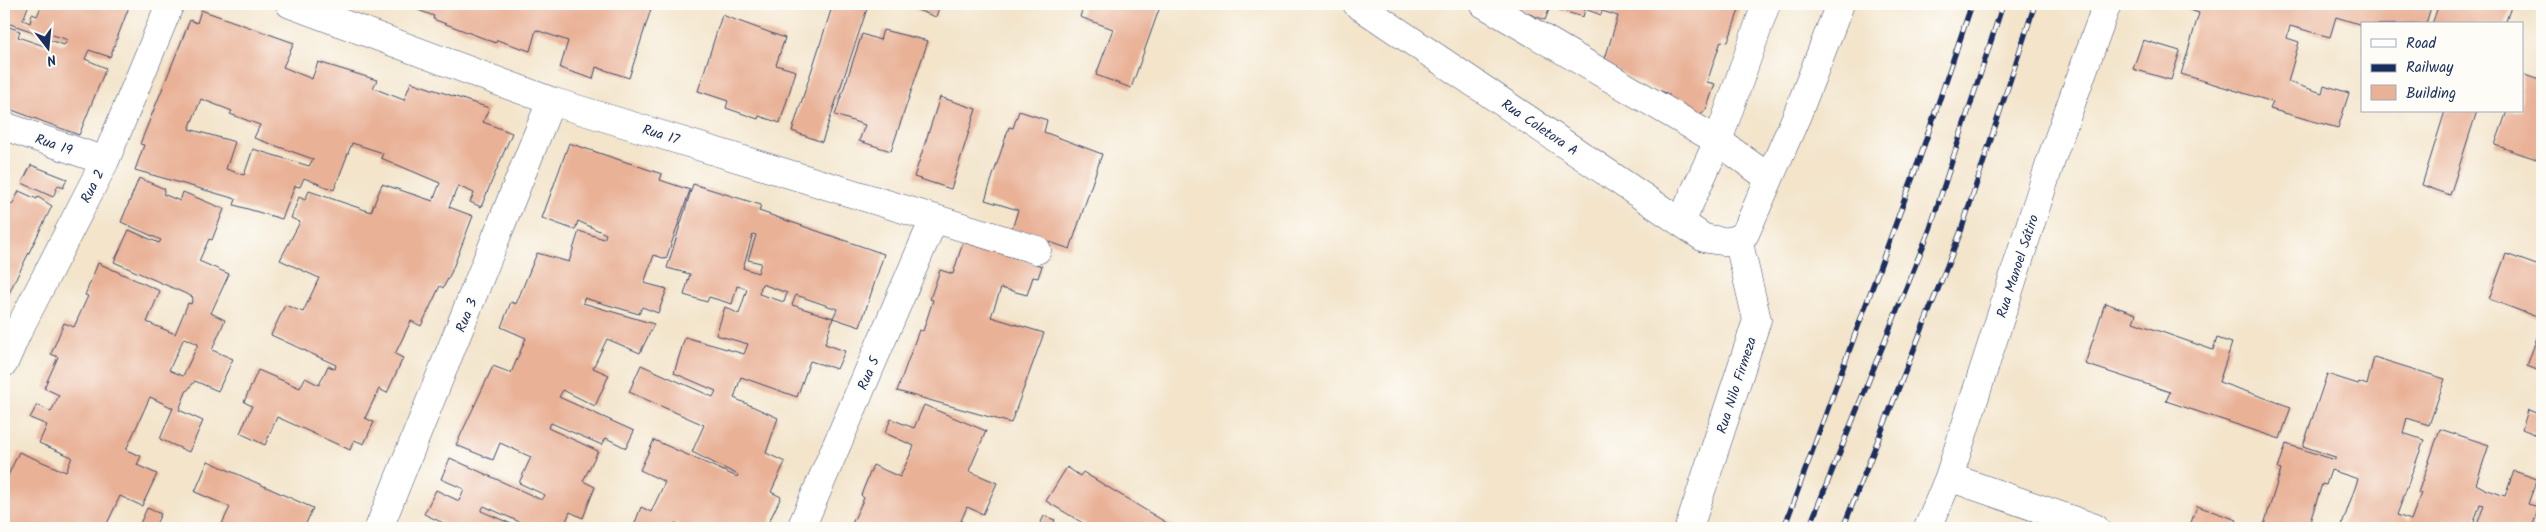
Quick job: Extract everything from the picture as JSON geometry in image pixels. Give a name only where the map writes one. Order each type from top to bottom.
[{"type":"street","name":"Rua 2","points":[[4,364],[11,329],[105,161],[170,4]]},
{"type":"street","name":"Rua 17","points":[[290,4],[551,101],[1037,250]]},
{"type":"street","name":"Rua Coletora A","points":[[1357,4],[1704,238],[1732,241]]},
{"type":"street","points":[[1484,4],[1718,141],[1769,178]]},
{"type":"street","points":[[1681,222],[1718,141],[1766,4]]},
{"type":"street","points":[[1732,241],[1745,234],[1797,115],[1840,4]]},
{"type":"street","name":"Rua Manoel Sátiro","points":[[1928,528],[1949,477],[2054,151],[2106,4]]},
{"type":"street","name":"Rua 3","points":[[380,528],[551,101]]},
{"type":"street","name":"Rua 19","points":[[4,126],[105,161]]},
{"type":"street","name":"Rua 5","points":[[801,528],[934,219]]},
{"type":"street","name":"Rua Nilo Firmeza","points":[[1689,528],[1757,320],[1732,241]]},
{"type":"street","points":[[1949,477],[2095,528]]},
{"type":"building","points":[[4,4],[29,4],[23,20],[30,23],[32,14],[37,16],[42,4],[130,4],[110,57],[89,50],[85,59],[106,68],[79,135],[4,107],[4,25],[20,31],[18,37],[47,47],[50,40],[64,45],[68,40],[50,34],[49,37],[4,22]]},
{"type":"building","points":[[402,4],[637,4],[651,9],[629,78],[596,67],[593,79],[560,68],[568,41],[536,30],[530,51],[497,40],[496,43],[433,19],[434,16]]},
{"type":"building","points":[[833,4],[868,6],[822,142],[792,131]]},
{"type":"building","points":[[901,4],[940,4],[936,17]]},
{"type":"building","points":[[1084,4],[1161,4],[1131,88],[1096,75],[1113,29],[1080,17]]},
{"type":"building","points":[[1503,4],[1741,4],[1728,42],[1721,41],[1707,82],[1715,84],[1706,110],[1697,116],[1668,100],[1669,94],[1642,84],[1604,62],[1618,16],[1602,11],[1601,15],[1585,9],[1583,17],[1550,7],[1545,20]]},
{"type":"building","points":[[2181,4],[2432,4],[2427,22],[2361,22],[2361,25],[2336,17],[2330,37],[2290,26],[2287,38],[2299,42],[2288,82],[2322,93],[2324,85],[2349,93],[2338,128],[2270,109],[2273,102],[2181,74],[2199,13],[2180,7]]},
{"type":"building","points":[[2439,4],[2512,4],[2506,22],[2433,22]]},
{"type":"building","points":[[201,10],[294,43],[283,67],[312,79],[318,62],[377,80],[373,88],[404,100],[411,82],[489,108],[483,122],[512,133],[481,207],[470,202],[474,193],[458,186],[449,207],[473,216],[451,273],[443,288],[440,286],[421,326],[411,321],[395,354],[403,358],[387,393],[379,389],[365,418],[374,422],[364,444],[354,440],[350,450],[277,417],[265,445],[240,433],[252,406],[244,402],[258,370],[300,388],[305,378],[319,385],[328,366],[335,369],[336,365],[271,335],[285,305],[303,312],[319,278],[280,260],[300,222],[291,218],[299,197],[305,200],[309,191],[371,212],[382,184],[433,201],[440,183],[381,158],[383,153],[352,143],[334,190],[304,178],[300,187],[295,186],[282,219],[234,205],[236,199],[135,170],[144,145],[140,144],[190,20],[197,23]],"holes":[[[201,99],[232,111],[230,114],[260,125],[254,138],[313,159],[309,166],[253,149],[244,175],[226,169],[235,142],[189,129]]]},
{"type":"building","points":[[722,15],[785,38],[776,65],[796,71],[780,123],[759,116],[758,119],[726,108],[728,101],[698,91]]},
{"type":"building","points":[[883,30],[928,41],[891,151],[859,141],[865,125],[835,115],[862,34],[880,40]]},
{"type":"building","points":[[2143,40],[2180,51],[2171,80],[2133,69]]},
{"type":"building","points":[[2524,75],[2542,81],[2542,149],[2539,160],[2495,145],[2507,112],[2524,112]]},
{"type":"building","points":[[940,97],[976,109],[951,189],[914,177]]},
{"type":"building","points":[[1019,111],[1047,120],[1044,132],[1102,154],[1070,249],[1012,229],[1018,210],[985,200],[1009,127],[1013,128]]},
{"type":"building","points":[[2445,112],[2477,112],[2450,195],[2422,185]]},
{"type":"building","points":[[569,143],[662,174],[660,180],[690,190],[666,259],[654,255],[644,283],[667,289],[658,313],[642,307],[639,314],[584,298],[583,303],[654,324],[640,353],[607,339],[593,368],[609,375],[595,406],[563,390],[559,397],[634,431],[626,448],[606,438],[602,445],[551,423],[548,428],[598,451],[583,481],[595,487],[583,518],[570,512],[563,528],[533,528],[484,506],[481,511],[521,528],[454,528],[424,514],[436,490],[459,501],[464,489],[441,479],[450,458],[542,500],[545,495],[519,483],[531,457],[500,443],[493,460],[456,445],[493,366],[511,373],[526,338],[501,327],[511,302],[516,304],[537,253],[569,262],[579,231],[604,239],[606,234],[578,221],[575,230],[542,218]]},
{"type":"building","points":[[31,165],[67,179],[63,188],[58,185],[53,197],[22,183]]},
{"type":"building","points":[[139,178],[165,189],[163,194],[180,201],[183,192],[224,209],[212,240],[209,239],[199,261],[229,274],[211,313],[225,320],[212,350],[233,359],[218,391],[195,381],[186,392],[179,410],[203,421],[189,452],[160,439],[173,408],[150,397],[126,450],[141,456],[137,465],[157,474],[142,506],[120,496],[105,528],[4,528],[4,484],[19,452],[66,472],[72,457],[39,443],[47,425],[30,418],[37,405],[51,412],[59,395],[44,388],[58,357],[51,354],[64,323],[74,327],[88,296],[85,295],[98,263],[160,291],[147,322],[175,334],[188,303],[191,304],[193,297],[114,262],[129,230],[159,243],[161,240],[121,222]],"holes":[[[184,338],[198,344],[183,376],[169,370]]]},
{"type":"building","points":[[693,184],[761,205],[759,211],[884,254],[860,327],[833,318],[825,344],[845,351],[837,369],[810,361],[797,397],[741,377],[734,398],[778,418],[766,453],[785,462],[771,492],[781,497],[766,528],[762,526],[760,528],[686,528],[675,523],[674,528],[633,528],[641,507],[651,512],[665,482],[640,470],[654,440],[737,477],[738,475],[692,452],[704,425],[629,392],[641,365],[713,397],[716,391],[674,373],[685,337],[744,354],[748,344],[716,335],[725,307],[739,314],[747,289],[737,286],[732,304],[709,297],[707,302],[684,295],[690,274],[667,268]],"holes":[[[753,234],[756,235],[748,260],[761,263],[758,273],[743,268]],[[762,284],[787,293],[784,302],[759,294]],[[796,295],[837,309],[833,318],[792,305]]]},
{"type":"building","points":[[19,191],[37,199],[38,197],[52,206],[5,301],[4,201],[12,205]]},
{"type":"building","points":[[963,242],[1042,266],[1038,278],[1033,277],[1027,295],[1001,288],[991,317],[1044,333],[1011,423],[897,391],[919,330],[923,331],[933,300],[930,299],[940,270],[953,274]]},
{"type":"building","points":[[2506,254],[2542,267],[2542,319],[2489,299]]},
{"type":"building","points":[[2105,303],[2136,314],[2133,322],[2213,350],[2217,338],[2232,343],[2219,382],[2291,407],[2280,439],[2166,401],[2170,392],[2085,364]]},
{"type":"building","points":[[2542,323],[2542,372],[2527,366]]},
{"type":"building","points":[[2374,357],[2445,379],[2429,425],[2407,418],[2403,433],[2424,440],[2397,515],[2411,520],[2421,493],[2418,493],[2440,429],[2489,445],[2476,484],[2485,489],[2505,496],[2514,471],[2537,479],[2528,504],[2539,507],[2532,528],[2476,528],[2484,505],[2480,504],[2472,528],[2341,528],[2358,479],[2331,470],[2326,485],[2322,484],[2308,528],[2263,528],[2281,470],[2278,469],[2286,444],[2335,460],[2335,457],[2303,446],[2327,374],[2367,385]]},
{"type":"building","points":[[924,405],[986,431],[969,471],[997,483],[983,514],[967,507],[958,528],[934,528],[925,524],[923,528],[850,528],[864,498],[861,495],[873,465],[900,477],[914,446],[885,433],[891,419],[914,428]]},
{"type":"building","points":[[2528,410],[2542,415],[2542,437],[2522,429]]},
{"type":"building","points":[[208,461],[313,508],[304,528],[220,528],[230,507],[195,492]]},
{"type":"building","points":[[1067,467],[1080,476],[1083,472],[1175,528],[1091,528],[1046,501]]},
{"type":"building","points":[[2197,506],[2237,520],[2234,528],[2189,528]]},
{"type":"building","points":[[147,508],[161,514],[154,528],[138,528]]},
{"type":"building","points":[[1044,516],[1055,520],[1052,526],[1057,528],[1038,528]]},
{"type":"railway","points":[[1784,528],[1918,163],[1972,4]]},
{"type":"railway","points":[[1809,528],[1930,229],[2003,4]]},
{"type":"railway","points":[[1843,528],[1961,231],[2035,4]]}]
